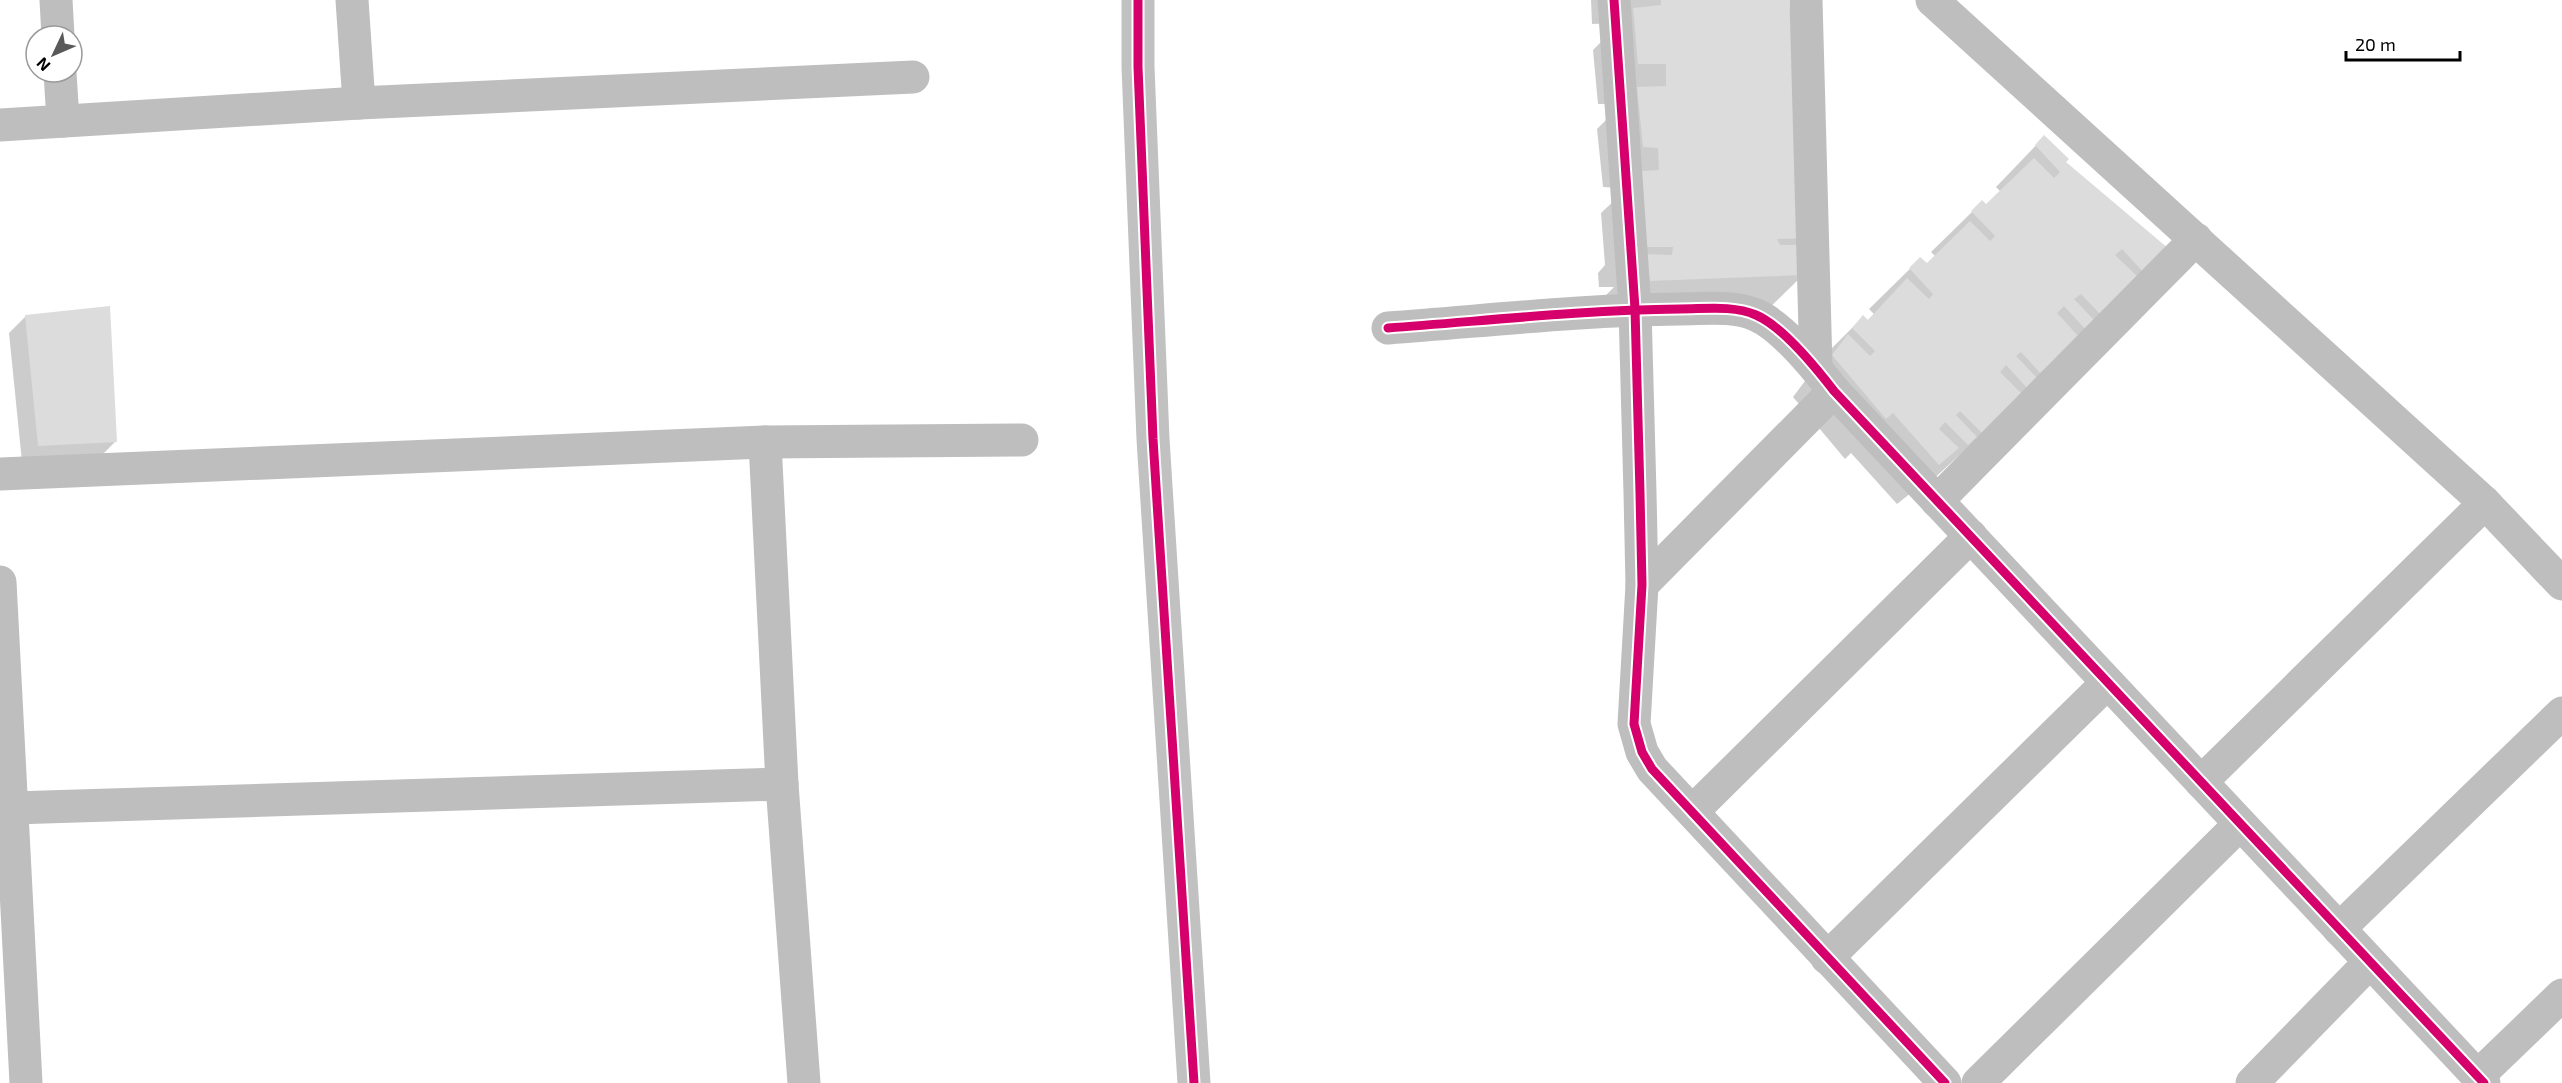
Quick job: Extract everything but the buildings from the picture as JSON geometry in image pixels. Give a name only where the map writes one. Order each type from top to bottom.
[{"type":"street","points":[[56,0],[57,24]]},
{"type":"street","points":[[352,0],[359,103]]},
{"type":"street","points":[[1138,0],[1138,67],[1153,439],[1194,1083]]},
{"type":"street","points":[[1614,0],[1635,309],[1642,585],[1634,724],[1642,752],[1652,769],[1945,1083]]},
{"type":"street","points":[[1642,585],[1825,379],[1806,0]]},
{"type":"street","points":[[1932,0],[2486,503],[2562,584]]},
{"type":"street","points":[[0,125],[359,103],[913,77]]},
{"type":"street","points":[[61,84],[63,121]]},
{"type":"street","points":[[1937,501],[2196,239]]},
{"type":"street","points":[[1388,328],[1635,309],[1736,309],[1758,316],[1784,336],[1825,379],[2481,1080],[2562,995]]},
{"type":"street","points":[[0,474],[765,442],[1022,440]]},
{"type":"street","points":[[765,442],[782,784],[804,1083]]},
{"type":"street","points":[[2201,782],[2486,503]]},
{"type":"street","points":[[1692,811],[1971,537]]},
{"type":"street","points":[[0,582],[26,1083]]},
{"type":"street","points":[[1827,958],[2107,682]]},
{"type":"street","points":[[2339,929],[2562,713]]},
{"type":"street","points":[[12,808],[782,784]]},
{"type":"street","points":[[1978,1083],[2240,824]]},
{"type":"street","points":[[2252,1083],[2370,962]]},
{"type":"cycle path","points":[[1138,0],[1138,67],[1153,439],[1194,1083]]},
{"type":"cycle path","points":[[1614,0],[1635,309],[1642,585],[1634,724],[1642,752],[1652,769],[1945,1083]]},
{"type":"cycle path","points":[[1388,328],[1570,314],[1709,308],[1747,312],[1777,328],[2484,1083]]}]
